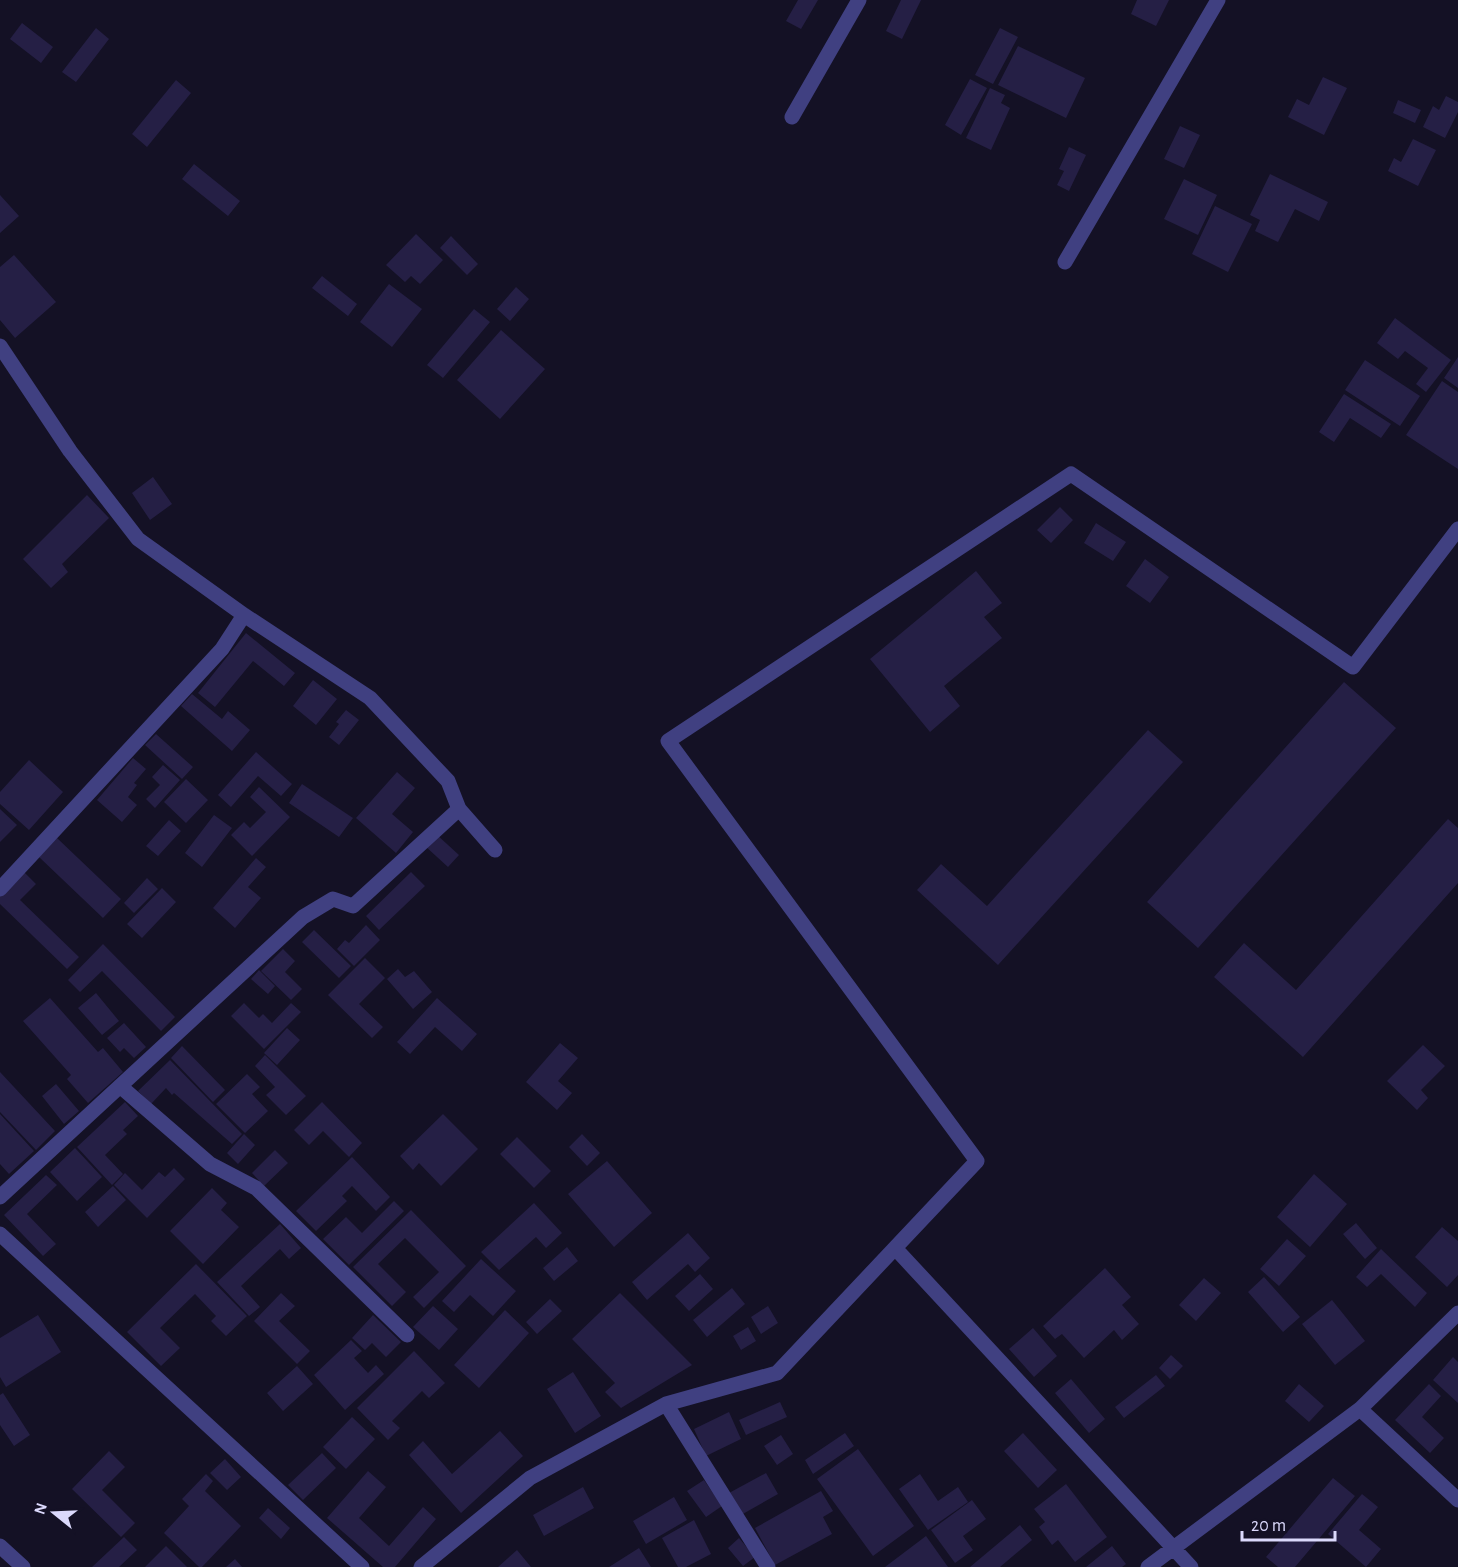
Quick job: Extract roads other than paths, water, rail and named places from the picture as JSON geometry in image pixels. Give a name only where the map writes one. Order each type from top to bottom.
[{"type":"street","points":[[792,117],[859,0]]},
{"type":"street","points":[[1065,262],[1218,0]]},
{"type":"street","points":[[0,346],[70,451],[138,539],[244,615],[370,698],[448,781],[459,809],[495,850]]},
{"type":"street","points":[[421,1567],[530,1478],[666,1404],[777,1373],[977,1161],[668,741],[1071,474],[1353,667],[1458,529]]},
{"type":"street","points":[[0,888],[222,649],[244,615]]},
{"type":"street","points":[[0,1197],[303,917],[333,899],[353,906],[459,809]]},
{"type":"street","points":[[120,1086],[210,1164],[256,1188],[407,1335]]},
{"type":"street","points":[[0,1234],[362,1567]]},
{"type":"street","points":[[895,1248],[1175,1547],[1191,1567]]},
{"type":"street","points":[[1148,1567],[1360,1409],[1458,1313]]},
{"type":"street","points":[[666,1404],[768,1567]]},
{"type":"street","points":[[1360,1409],[1458,1500]]},
{"type":"street","points":[[0,1545],[23,1567]]}]
